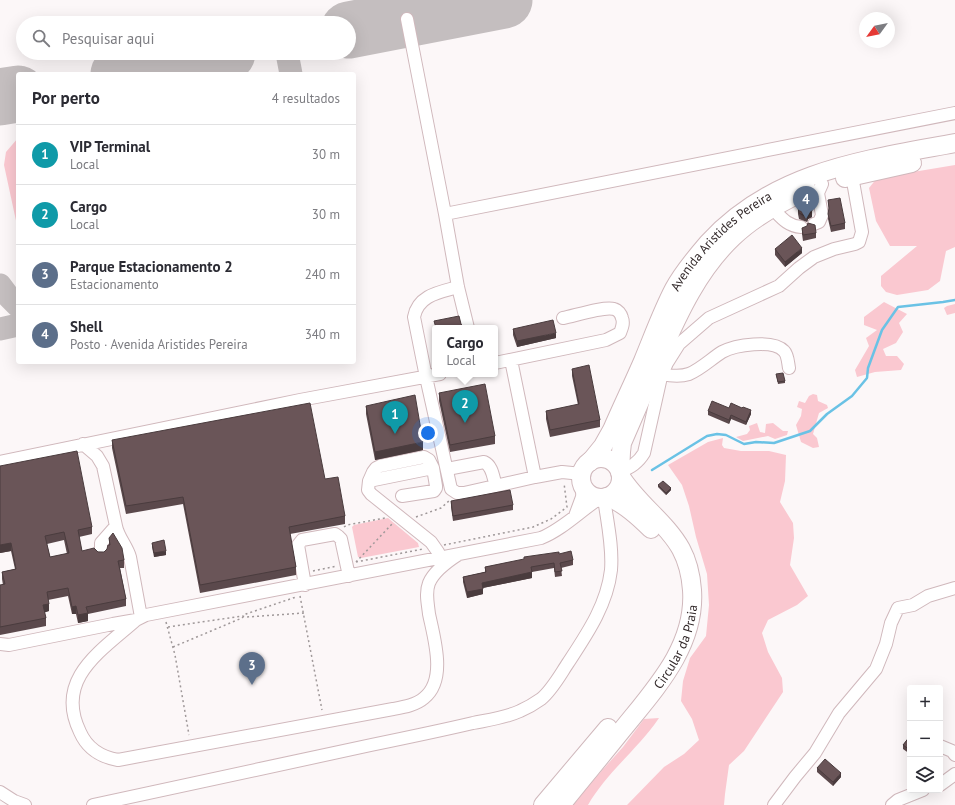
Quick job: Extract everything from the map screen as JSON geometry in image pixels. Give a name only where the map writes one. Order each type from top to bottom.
[{"type":"highway","name":"Avenida Aristides Pereira","points":[[585,473],[612,430],[675,288],[700,252],[716,234],[745,210],[773,192],[809,176],[872,158],[955,143]]},
{"type":"highway","name":"Avenida Aristides Pereira","points":[[621,475],[622,443],[680,309],[701,274],[733,237],[772,208],[789,198],[822,184],[852,176],[955,155]]},
{"type":"highway","points":[[595,459],[606,459],[615,464],[621,475],[619,488],[616,492],[603,498],[594,497],[589,493],[585,473],[595,459]]},
{"type":"highway","name":"Circular da Praia","points":[[561,805],[644,703],[663,677],[680,649],[689,628],[692,612],[691,580],[688,566],[681,550],[672,535],[632,494],[621,475]]},
{"type":"highway","name":"Circular da Praia","points":[[544,805],[655,670],[672,641],[678,626],[681,607],[680,582],[671,556],[663,543],[645,524],[620,504],[603,498]]},
{"type":"street","points":[[407,19],[458,287],[467,325]]},
{"type":"street","points":[[445,214],[955,113]]},
{"type":"street","points":[[621,475],[640,460],[644,453],[662,374],[679,344],[710,318],[779,286],[814,257],[834,249],[859,242],[862,232],[852,176]]},
{"type":"street","points":[[814,224],[819,222],[822,215],[818,193],[822,184]]},
{"type":"street","points":[[772,208],[784,222],[793,227],[801,227]]},
{"type":"street","points":[[458,287],[435,293],[427,297],[420,303],[414,317],[451,489],[457,493],[464,494],[562,472],[585,473],[582,497],[574,517]]},
{"type":"street","points":[[498,362],[606,340],[620,333],[623,324],[622,316],[619,312],[612,308],[563,318]]},
{"type":"street","points":[[662,374],[680,376],[689,374],[728,350],[750,344],[776,346],[781,348],[786,352],[789,368]]},
{"type":"street","points":[[511,360],[535,477]]},
{"type":"street","points":[[0,462],[300,400],[432,376]]},
{"type":"street","points":[[83,444],[96,456],[103,466],[116,526],[128,552],[139,619]]},
{"type":"street","points":[[402,496],[434,491],[436,486],[433,468],[429,460],[424,457],[380,466],[373,472],[369,481],[368,490],[431,542],[440,558]]},
{"type":"street","points":[[447,469],[484,462],[487,463],[491,468],[496,486]]},
{"type":"street","points":[[369,481],[433,468]]},
{"type":"street","points":[[0,644],[9,645],[139,619],[164,612],[302,593],[349,576],[541,538],[553,533],[603,498],[611,551],[610,576],[604,599],[589,630],[554,685],[541,698],[531,705],[518,712],[501,717],[93,805]]},
{"type":"street","points":[[101,553],[101,543],[116,526]]},
{"type":"street","points":[[302,593],[298,545],[302,540],[335,534],[338,536],[341,539],[349,576]]},
{"type":"street","points":[[139,619],[118,635],[90,661],[84,668],[75,685],[73,703],[77,728],[92,750],[102,756],[118,760],[393,709],[418,702],[429,694],[433,687],[437,673],[427,589],[431,578],[459,554]]},
{"type":"street","points":[[412,564],[427,569],[431,578]]},
{"type":"street","points":[[774,805],[815,753],[839,713],[876,669],[886,644],[891,623],[898,608],[913,605],[928,596],[955,588]]},
{"type":"street","points":[[113,624],[118,635]]},
{"type":"street","points":[[943,747],[952,751],[955,755]]},
{"type":"street","points":[[943,783],[955,774]]},
{"type":"street","points":[[0,792],[14,801],[25,805]]},
{"type":"street","points":[[892,805],[898,800],[916,793]]},
{"type":"path","points":[[414,518],[441,508],[457,493]]},
{"type":"path","points":[[347,525],[391,516]]},
{"type":"path","points":[[356,562],[395,520]]},
{"type":"path","points":[[173,647],[242,618],[246,614],[302,593],[304,613],[322,710]]},
{"type":"path","points":[[164,612],[173,647],[189,735]]},
{"type":"path","points":[[168,627],[244,616],[304,613]]},
{"type":"shaded area","points":[[16,140],[16,221],[4,165],[6,152]]},
{"type":"shaded area","points":[[955,165],[955,247],[946,251],[940,281],[928,290],[897,295],[886,292],[881,286],[881,276],[917,246],[890,246],[876,221],[869,188],[877,178]]},
{"type":"shaded area","points":[[884,302],[907,314],[899,323],[903,332],[896,343],[883,349],[886,356],[897,356],[904,364],[901,370],[875,372],[857,377],[855,370],[869,346],[866,338],[877,330],[864,325],[864,317]]},
{"type":"shaded area","points":[[955,304],[955,313],[947,315],[944,308]]},
{"type":"shaded area","points":[[813,394],[817,395],[818,401],[827,405],[828,408],[819,413],[813,434],[817,438],[819,447],[813,448],[801,442],[796,425],[801,416],[802,409],[797,407],[799,401],[805,403],[809,396]]},
{"type":"shaded area","points":[[757,423],[760,432],[765,433],[766,424],[773,423],[783,431],[788,431],[787,435],[775,439],[768,436],[743,441],[736,437],[747,434],[750,430],[749,426]]},
{"type":"shaded area","points":[[723,438],[722,445],[724,448],[741,451],[769,451],[786,455],[785,481],[780,502],[793,523],[794,538],[790,565],[808,596],[797,605],[768,620],[762,633],[768,652],[782,678],[783,692],[744,751],[729,765],[724,805],[627,805],[664,767],[684,754],[699,740],[692,719],[681,701],[683,681],[690,658],[706,636],[709,605],[707,574],[682,485],[668,465],[708,442]]},
{"type":"shaded area","points":[[388,518],[418,543],[419,547],[361,558],[358,557],[352,527],[354,525]]},
{"type":"shaded area","points":[[659,718],[642,740],[604,782],[588,805],[571,805],[623,747],[644,719]]},
{"type":"building","points":[[840,198],[845,223],[831,226],[828,214],[828,200]]},
{"type":"building","points":[[811,205],[812,211],[808,213],[807,217],[799,213],[798,208]]},
{"type":"building","points":[[808,223],[815,225],[816,233],[803,235],[802,228],[807,226]]},
{"type":"building","points":[[792,235],[802,248],[785,262],[775,249]]},
{"type":"building","points":[[459,316],[462,325],[435,325],[434,321]]},
{"type":"building","points":[[553,320],[556,333],[517,341],[513,329]]},
{"type":"building","points":[[589,365],[600,420],[550,430],[546,411],[579,404],[572,369]]},
{"type":"building","points":[[783,373],[785,381],[778,382],[776,374]]},
{"type":"building","points":[[485,384],[495,436],[450,445],[439,393]]},
{"type":"building","points":[[415,395],[423,442],[375,452],[366,406]]},
{"type":"building","points":[[712,401],[729,408],[731,403],[751,410],[746,422],[731,415],[729,420],[708,411]]},
{"type":"building","points":[[310,403],[325,479],[338,477],[345,516],[289,527],[296,567],[200,585],[183,497],[126,506],[112,440]]},
{"type":"building","points":[[77,451],[92,527],[78,530],[82,551],[94,548],[98,552],[104,552],[108,545],[110,545],[109,538],[113,533],[122,548],[124,560],[118,561],[126,599],[86,607],[88,613],[78,615],[76,606],[72,607],[68,588],[47,592],[49,604],[43,605],[46,618],[0,627],[0,585],[5,584],[2,572],[16,569],[11,543],[0,545],[0,466]],"holes":[[[64,532],[69,553],[50,557],[45,536]]]},
{"type":"building","points":[[663,481],[671,488],[666,493],[658,485]]},
{"type":"building","points":[[510,490],[513,505],[453,516],[451,501]]},
{"type":"building","points":[[164,540],[166,551],[154,553],[152,543]]},
{"type":"building","points":[[571,551],[573,560],[560,563],[562,571],[555,572],[554,563],[531,567],[532,572],[482,583],[483,589],[467,592],[463,577],[486,572],[485,567],[524,559],[524,557],[559,552],[559,554]]},
{"type":"building","points":[[907,740],[907,748],[903,745]]},
{"type":"building","points":[[825,759],[841,773],[833,782],[817,768]]},
{"type":"waterway","points":[[652,470],[707,436],[717,434],[726,435],[744,444],[756,442],[774,443],[810,431],[827,414],[852,396],[867,378],[868,368],[882,330],[898,307],[955,300]]},
{"type":"taxiway","points":[[288,60],[291,72]]},
{"type":"taxiway","points":[[0,285],[16,304]]},
{"type":"taxiway","points":[[0,329],[16,325]]},
{"type":"runway","points":[[356,29],[504,0]]},
{"type":"runway","points":[[129,72],[191,60]]},
{"type":"runway","points":[[0,97],[16,94]]},
{"type":"place","name":"Shell","points":[[806,219]]},
{"type":"place","name":"Cargo","points":[[465,423]]},
{"type":"place","name":"VIP Terminal","points":[[395,434]]},
{"type":"place","name":"Parque Estacionamento 2","points":[[252,685]]}]
